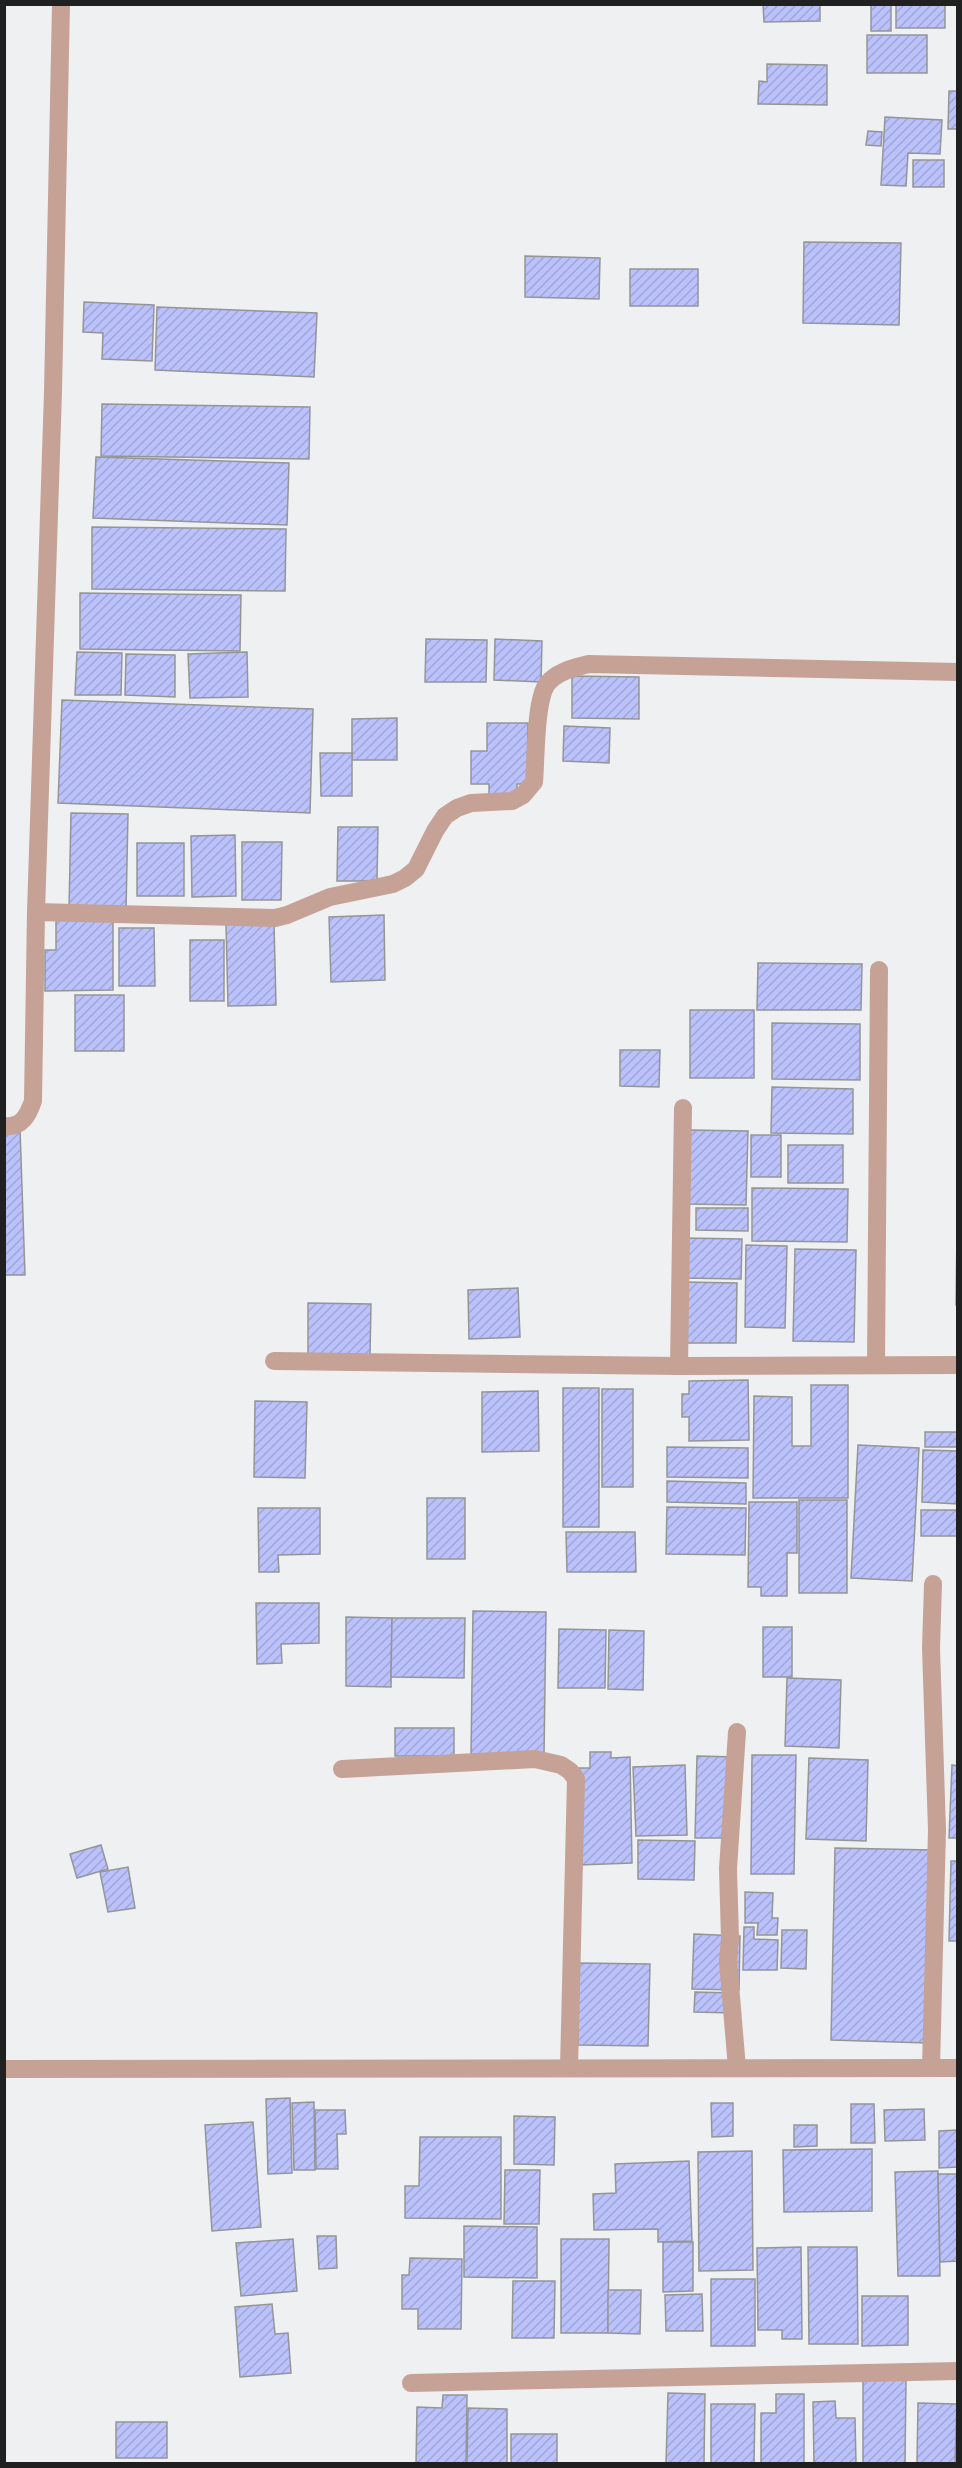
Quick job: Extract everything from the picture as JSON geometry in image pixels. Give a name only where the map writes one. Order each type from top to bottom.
[{"type":"street","points":[[4,1126],[12,1127],[22,1122],[28,1115],[33,1101],[36,912],[53,392],[61,4]]},
{"type":"street","points":[[36,912],[275,918],[330,897],[393,884],[416,869],[445,816],[471,803],[512,801],[530,789],[534,782],[541,698],[547,685],[555,676],[568,669],[589,664],[957,672]]},
{"type":"street","points":[[876,1365],[879,970]]},
{"type":"street","points":[[679,1366],[683,1108]]},
{"type":"street","points":[[274,1361],[679,1366],[957,1365]]},
{"type":"street","points":[[931,2068],[937,1830],[931,1648],[933,1584]]},
{"type":"street","points":[[737,1732],[728,1869],[730,1938],[728,1961],[737,2068]]},
{"type":"street","points":[[342,1769],[513,1759],[549,1761],[570,1771],[576,1779],[568,2068]]},
{"type":"street","points":[[4,2069],[957,2068]]},
{"type":"street","points":[[411,2383],[957,2371]]},
{"type":"building","points":[[763,4],[820,4],[820,21],[764,22]]},
{"type":"building","points":[[871,4],[891,4],[891,31],[871,31]]},
{"type":"building","points":[[896,4],[945,4],[945,28],[896,28]]},
{"type":"building","points":[[867,35],[927,35],[927,73],[867,73]]},
{"type":"building","points":[[767,64],[827,65],[827,105],[758,104],[759,81],[767,82]]},
{"type":"building","points":[[949,91],[958,91],[958,129],[948,129]]},
{"type":"building","points":[[885,117],[942,120],[940,154],[908,153],[906,186],[881,185]]},
{"type":"building","points":[[868,131],[882,132],[881,146],[866,145]]},
{"type":"building","points":[[913,160],[944,160],[944,187],[913,187]]},
{"type":"building","points":[[804,242],[901,243],[899,325],[803,323]]},
{"type":"building","points":[[525,256],[600,258],[599,299],[525,297]]},
{"type":"building","points":[[630,269],[698,269],[698,306],[630,306]]},
{"type":"building","points":[[84,302],[154,305],[152,361],[102,359],[103,333],[83,332]]},
{"type":"building","points":[[157,307],[317,313],[314,377],[155,370]]},
{"type":"building","points":[[102,404],[310,407],[309,459],[101,456]]},
{"type":"building","points":[[96,457],[289,463],[287,525],[93,518]]},
{"type":"building","points":[[92,527],[286,529],[285,591],[92,589]]},
{"type":"building","points":[[80,593],[241,595],[240,651],[80,649]]},
{"type":"building","points":[[426,639],[487,640],[486,682],[425,682]]},
{"type":"building","points":[[495,639],[542,641],[541,682],[494,680]]},
{"type":"building","points":[[77,652],[122,653],[121,695],[75,695]]},
{"type":"building","points":[[247,652],[248,697],[190,698],[188,654]]},
{"type":"building","points":[[126,654],[175,655],[175,697],[125,695]]},
{"type":"building","points":[[572,676],[639,677],[639,719],[572,718]]},
{"type":"building","points":[[62,700],[313,709],[310,813],[58,803]]},
{"type":"building","points":[[397,718],[397,760],[352,760],[352,719]]},
{"type":"building","points":[[487,723],[528,723],[527,784],[517,784],[517,796],[489,795],[489,784],[471,784],[471,751],[487,751]]},
{"type":"building","points":[[564,726],[610,728],[609,763],[563,761]]},
{"type":"building","points":[[320,753],[352,753],[352,796],[321,796]]},
{"type":"building","points":[[71,813],[128,814],[126,910],[69,909]]},
{"type":"building","points":[[338,827],[378,827],[377,881],[337,881]]},
{"type":"building","points":[[235,835],[236,896],[192,897],[191,836]]},
{"type":"building","points":[[242,842],[282,842],[281,900],[242,900]]},
{"type":"building","points":[[137,843],[184,843],[184,896],[137,896]]},
{"type":"building","points":[[384,915],[385,980],[331,982],[329,917]]},
{"type":"building","points":[[56,918],[113,918],[113,990],[45,991],[45,950],[56,950]]},
{"type":"building","points":[[274,923],[276,1005],[228,1006],[226,924]]},
{"type":"building","points":[[119,928],[154,928],[155,986],[119,986]]},
{"type":"building","points":[[190,940],[224,940],[224,1001],[190,1001]]},
{"type":"building","points":[[758,963],[862,964],[861,1010],[757,1010]]},
{"type":"building","points":[[75,995],[124,995],[124,1051],[75,1051]]},
{"type":"building","points":[[690,1010],[754,1010],[754,1078],[690,1078]]},
{"type":"building","points":[[772,1023],[860,1024],[860,1080],[772,1079]]},
{"type":"building","points":[[620,1050],[660,1050],[659,1087],[620,1086]]},
{"type":"building","points":[[772,1087],[853,1089],[853,1134],[771,1133]]},
{"type":"building","points":[[4,1129],[20,1129],[25,1275],[4,1275]]},
{"type":"building","points":[[689,1130],[748,1131],[746,1205],[687,1204]]},
{"type":"building","points":[[751,1135],[781,1135],[781,1177],[751,1177]]},
{"type":"building","points":[[788,1145],[843,1145],[843,1183],[788,1183]]},
{"type":"building","points":[[752,1188],[848,1189],[847,1242],[752,1241]]},
{"type":"building","points":[[696,1208],[748,1208],[748,1231],[696,1230]]},
{"type":"building","points":[[957,1231],[958,1305],[956,1305]]},
{"type":"building","points":[[684,1238],[742,1239],[741,1279],[683,1278]]},
{"type":"building","points":[[746,1245],[787,1246],[785,1328],[745,1327]]},
{"type":"building","points":[[795,1249],[856,1250],[854,1342],[793,1341]]},
{"type":"building","points":[[685,1282],[737,1283],[736,1343],[684,1343]]},
{"type":"building","points":[[518,1288],[520,1337],[469,1339],[468,1290]]},
{"type":"building","points":[[308,1303],[371,1304],[370,1355],[308,1354]]},
{"type":"building","points":[[748,1380],[749,1440],[689,1441],[689,1417],[682,1417],[682,1394],[689,1394],[689,1381]]},
{"type":"building","points":[[811,1385],[848,1385],[848,1498],[753,1498],[754,1396],[792,1397],[792,1446],[811,1446]]},
{"type":"building","points":[[563,1388],[599,1388],[599,1527],[563,1527]]},
{"type":"building","points":[[602,1389],[633,1389],[633,1487],[602,1487]]},
{"type":"building","points":[[538,1391],[539,1451],[482,1452],[482,1392]]},
{"type":"building","points":[[255,1401],[307,1402],[305,1478],[254,1477]]},
{"type":"building","points":[[925,1432],[958,1432],[958,1447],[925,1447]]},
{"type":"building","points":[[858,1445],[919,1448],[912,1581],[851,1578]]},
{"type":"building","points":[[667,1447],[748,1448],[748,1478],[667,1477]]},
{"type":"building","points":[[923,1450],[958,1451],[958,1504],[922,1502]]},
{"type":"building","points":[[667,1481],[746,1483],[746,1504],[667,1502]]},
{"type":"building","points":[[427,1498],[465,1498],[465,1559],[427,1559]]},
{"type":"building","points":[[799,1500],[847,1500],[847,1593],[799,1593]]},
{"type":"building","points":[[749,1502],[797,1502],[797,1553],[787,1553],[787,1596],[761,1596],[761,1587],[748,1587]]},
{"type":"building","points":[[667,1507],[746,1508],[745,1555],[666,1554]]},
{"type":"building","points":[[258,1508],[320,1508],[320,1554],[278,1555],[279,1572],[259,1572]]},
{"type":"building","points":[[921,1510],[958,1510],[958,1536],[921,1536]]},
{"type":"building","points":[[566,1532],[635,1532],[636,1572],[567,1572]]},
{"type":"building","points":[[256,1603],[319,1603],[319,1643],[281,1644],[282,1663],[257,1664]]},
{"type":"building","points":[[473,1611],[546,1612],[544,1756],[471,1755]]},
{"type":"building","points":[[346,1617],[392,1618],[391,1687],[346,1686]]},
{"type":"building","points":[[392,1618],[465,1618],[464,1678],[391,1677]]},
{"type":"building","points":[[763,1627],[792,1627],[792,1677],[763,1677]]},
{"type":"building","points":[[559,1629],[606,1630],[605,1688],[558,1688]]},
{"type":"building","points":[[609,1630],[644,1631],[643,1690],[608,1689]]},
{"type":"building","points":[[787,1678],[841,1680],[839,1748],[785,1746]]},
{"type":"building","points":[[395,1728],[454,1728],[454,1756],[395,1756]]},
{"type":"building","points":[[590,1752],[611,1752],[611,1758],[630,1757],[632,1863],[579,1865],[578,1768],[590,1768]]},
{"type":"building","points":[[752,1755],[796,1755],[794,1874],[751,1874]]},
{"type":"building","points":[[697,1756],[737,1757],[736,1838],[695,1838]]},
{"type":"building","points":[[809,1758],[868,1760],[866,1841],[806,1839]]},
{"type":"building","points":[[685,1765],[687,1835],[636,1836],[633,1767]]},
{"type":"building","points":[[952,1765],[958,1766],[958,1838],[949,1838]]},
{"type":"building","points":[[638,1840],[695,1841],[694,1880],[638,1879]]},
{"type":"building","points":[[101,1845],[108,1869],[77,1878],[70,1854]]},
{"type":"building","points":[[835,1848],[931,1850],[927,2043],[831,2040]]},
{"type":"building","points":[[951,1861],[958,1861],[958,1941],[949,1941]]},
{"type":"building","points":[[128,1867],[135,1908],[108,1912],[100,1872]]},
{"type":"building","points":[[745,1892],[773,1893],[772,1918],[778,1918],[777,1935],[757,1935],[758,1923],[745,1923]]},
{"type":"building","points":[[744,1927],[754,1927],[754,1939],[778,1940],[777,1970],[743,1970]]},
{"type":"building","points":[[782,1930],[807,1930],[806,1969],[781,1968]]},
{"type":"building","points":[[694,1934],[740,1936],[739,1990],[692,1989]]},
{"type":"building","points":[[579,1963],[650,1964],[648,2046],[578,2045]]},
{"type":"building","points":[[695,1992],[734,1993],[733,2013],[694,2012]]},
{"type":"building","points":[[290,2098],[292,2173],[268,2174],[266,2099]]},
{"type":"building","points":[[314,2102],[315,2170],[294,2170],[292,2103]]},
{"type":"building","points":[[711,2103],[733,2103],[733,2136],[712,2137]]},
{"type":"building","points":[[851,2104],[874,2104],[875,2143],[851,2143]]},
{"type":"building","points":[[924,2109],[925,2140],[885,2141],[884,2110]]},
{"type":"building","points":[[315,2110],[345,2110],[346,2134],[337,2134],[338,2169],[316,2169]]},
{"type":"building","points":[[514,2116],[555,2117],[554,2165],[514,2164]]},
{"type":"building","points":[[253,2122],[261,2227],[212,2231],[205,2125]]},
{"type":"building","points":[[794,2125],[817,2125],[817,2146],[794,2147]]},
{"type":"building","points":[[958,2130],[958,2167],[939,2168],[939,2131]]},
{"type":"building","points":[[420,2137],[501,2137],[501,2219],[405,2218],[405,2186],[419,2186]]},
{"type":"building","points":[[872,2149],[872,2211],[784,2212],[783,2150]]},
{"type":"building","points":[[752,2151],[753,2270],[699,2271],[698,2152]]},
{"type":"building","points":[[689,2161],[692,2241],[658,2242],[658,2229],[594,2230],[593,2194],[616,2193],[615,2164]]},
{"type":"building","points":[[505,2170],[540,2170],[539,2224],[504,2224]]},
{"type":"building","points":[[938,2171],[940,2276],[898,2276],[895,2172]]},
{"type":"building","points":[[938,2174],[958,2174],[958,2261],[940,2262]]},
{"type":"building","points":[[464,2226],[537,2227],[537,2278],[464,2277]]},
{"type":"building","points":[[317,2236],[336,2236],[337,2268],[319,2269]]},
{"type":"building","points":[[293,2239],[297,2291],[241,2296],[236,2243]]},
{"type":"building","points":[[561,2239],[609,2239],[608,2333],[561,2333]]},
{"type":"building","points":[[663,2242],[693,2242],[693,2291],[663,2292]]},
{"type":"building","points":[[801,2247],[802,2339],[782,2339],[782,2330],[758,2330],[757,2248]]},
{"type":"building","points":[[808,2247],[857,2247],[858,2344],[809,2344]]},
{"type":"building","points":[[410,2258],[462,2259],[461,2329],[418,2329],[418,2309],[402,2309],[402,2275],[409,2275]]},
{"type":"building","points":[[711,2279],[755,2279],[755,2346],[711,2346]]},
{"type":"building","points":[[513,2281],[555,2281],[554,2338],[512,2338]]},
{"type":"building","points":[[608,2290],[641,2290],[640,2334],[608,2333]]},
{"type":"building","points":[[702,2294],[703,2331],[666,2331],[665,2295]]},
{"type":"building","points":[[862,2296],[908,2296],[908,2345],[862,2346]]},
{"type":"building","points":[[272,2304],[275,2334],[288,2333],[291,2373],[240,2377],[235,2307]]},
{"type":"building","points":[[863,2379],[906,2379],[905,2464],[863,2464]]},
{"type":"building","points":[[668,2393],[705,2394],[704,2464],[666,2464]]},
{"type":"building","points":[[776,2394],[804,2394],[804,2464],[761,2464],[761,2413],[776,2413]]},
{"type":"building","points":[[443,2395],[467,2395],[466,2464],[416,2464],[417,2407],[442,2408]]},
{"type":"building","points":[[835,2401],[836,2418],[855,2418],[856,2464],[814,2464],[813,2402]]},
{"type":"building","points":[[918,2403],[957,2404],[955,2464],[917,2464]]},
{"type":"building","points":[[711,2404],[755,2404],[754,2464],[711,2464]]},
{"type":"building","points":[[468,2408],[507,2409],[507,2464],[467,2464]]},
{"type":"building","points":[[116,2422],[167,2422],[167,2458],[116,2458]]},
{"type":"building","points":[[511,2434],[557,2434],[557,2464],[511,2464]]}]
